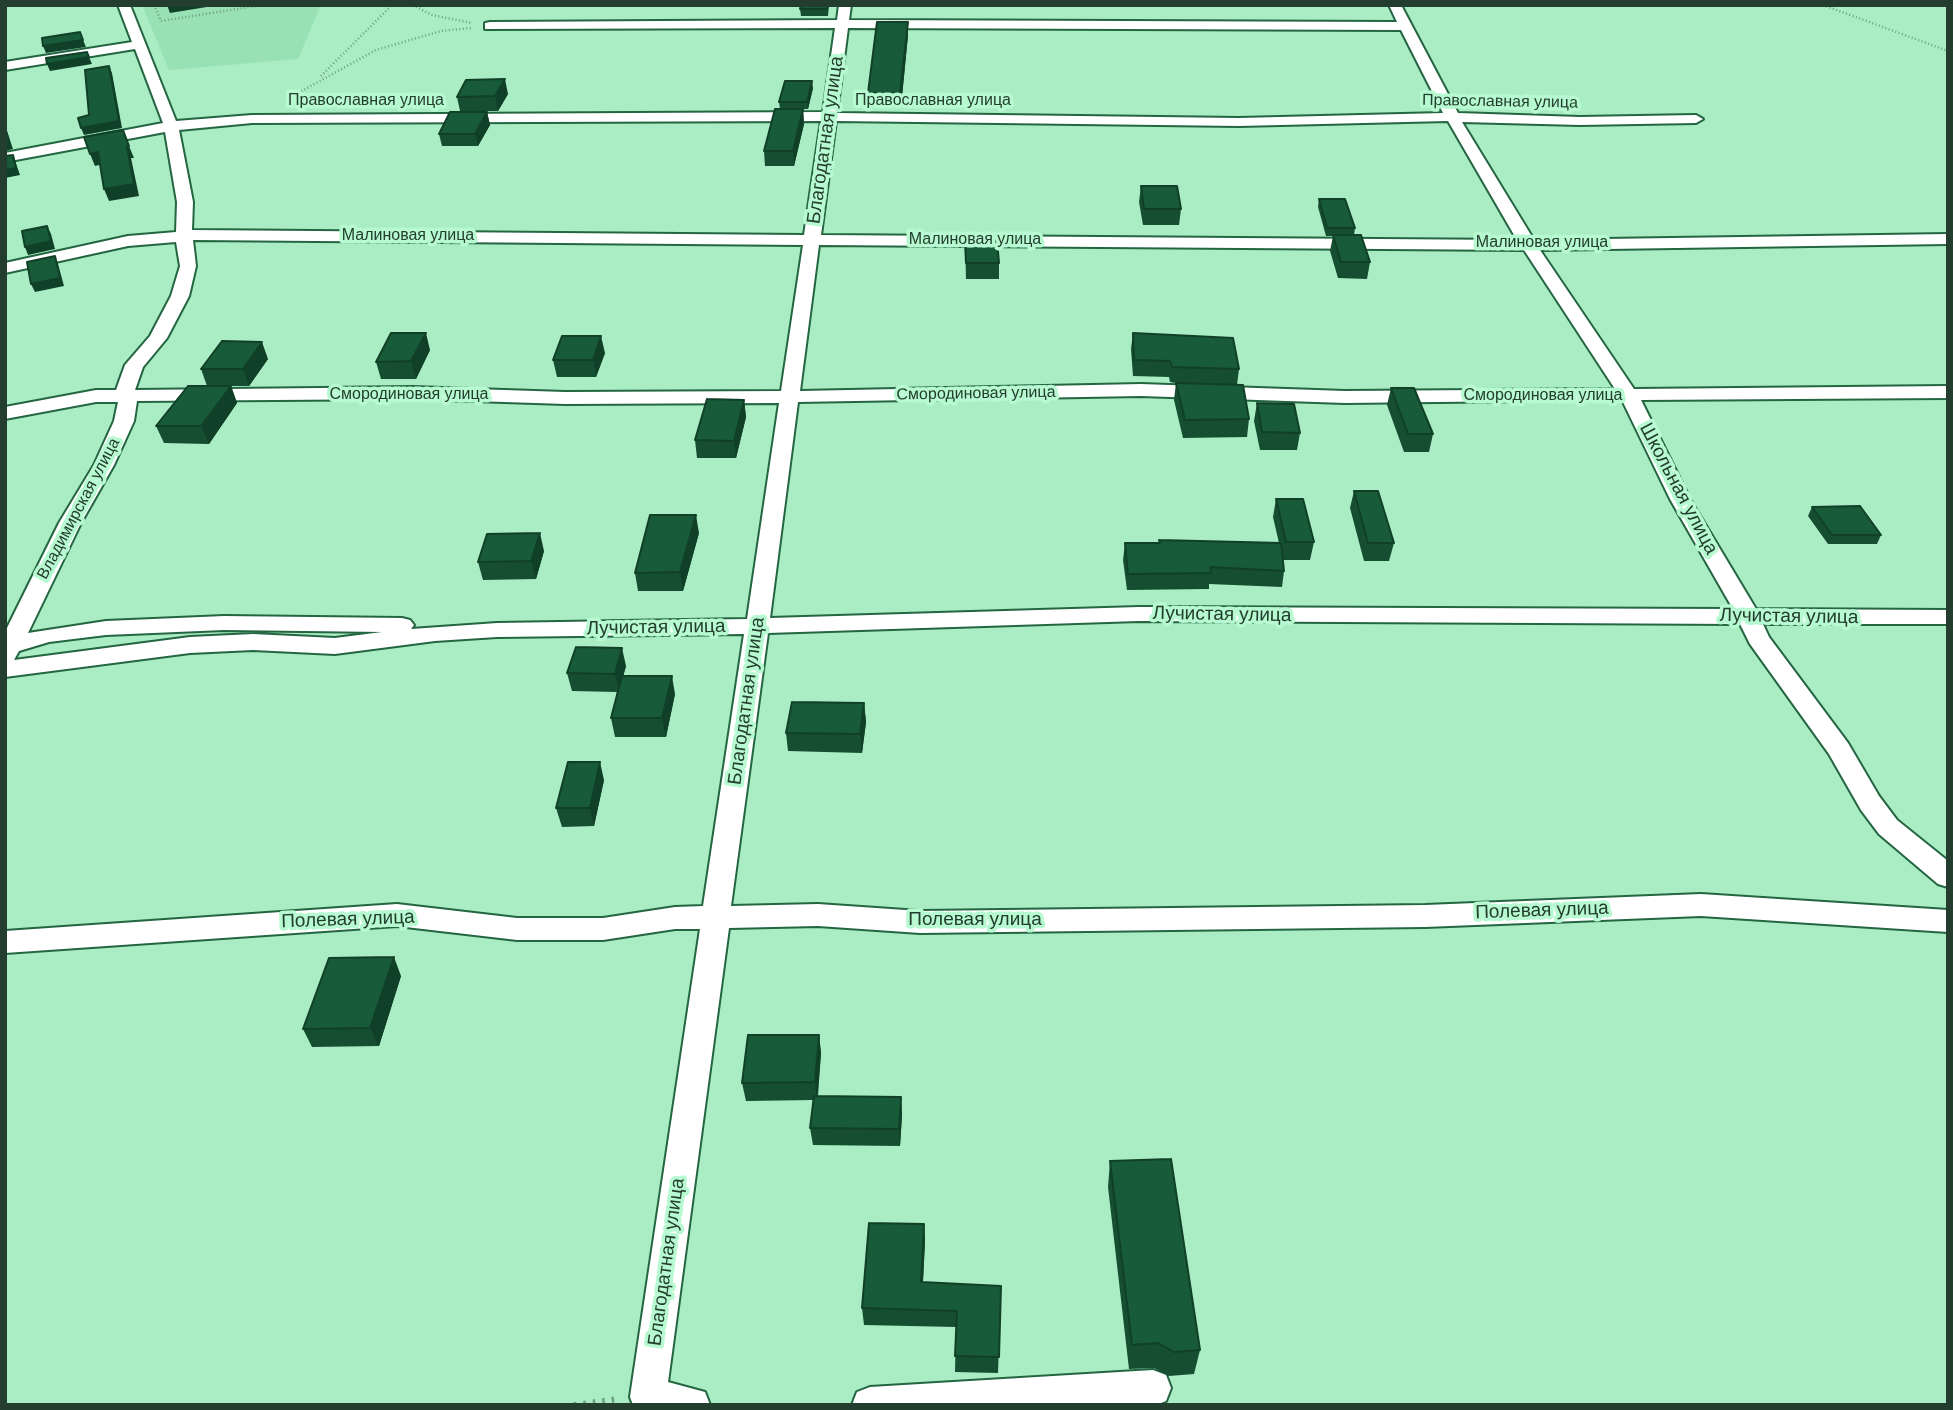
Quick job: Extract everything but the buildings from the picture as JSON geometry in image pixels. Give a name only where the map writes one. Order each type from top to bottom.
[{"type":"street","name":"Владимирская улица","points":[[6,654],[70,523],[104,465],[124,421],[128,397],[125,387],[134,365],[158,338],[180,296],[188,266],[184,236],[185,202],[171,126],[124,5]]},
{"type":"street","name":"Школьная улица","points":[[1395,5],[1471,153],[1629,395],[1680,499],[1749,617],[1758,639],[1839,749],[1870,803],[1888,827],[1948,877]]},
{"type":"street","points":[[490,26],[843,15],[1406,26]]},
{"type":"street","name":"Благодатная улица","points":[[648,1397],[843,15]]},
{"type":"street","points":[[5,66],[138,46]]},
{"type":"street","name":"Православная улица","points":[[5,158],[171,126],[252,119],[829,118],[1238,122],[1453,117],[1553,121],[1696,119]]},
{"type":"street","name":"Малиновая улица","points":[[5,268],[128,241],[184,236],[1529,245],[1948,239]]},
{"type":"street","name":"Смородиновая улица","points":[[5,413],[75,399],[413,393],[565,398],[789,397],[1141,390],[1345,397],[1948,392]]},
{"type":"street","name":"Лучистая улица","points":[[6,654],[253,642],[335,646],[435,633],[497,630],[757,626],[1139,614],[1948,617]]},
{"type":"street","name":"Полевая улица","points":[[5,942],[397,915],[517,929],[603,929],[675,918],[716,917],[818,915],[920,922],[1412,916],[1701,905],[1948,921]]},
{"type":"street","points":[[870,1405],[1153,1388]]},
{"type":"street","points":[[648,1397],[692,1405]]},
{"type":"path","points":[[154,5],[161,21],[262,5]]},
{"type":"path","points":[[316,81],[392,5]]},
{"type":"path","points":[[413,5],[432,15],[490,26]]},
{"type":"path","points":[[1823,5],[1948,51]]},
{"type":"path","points":[[252,119],[376,50],[441,32],[490,26]]},
{"type":"path","points":[[574,1405],[648,1397]]},
{"type":"shaded area","points":[[142,5],[321,5],[298,59],[169,70]]}]
